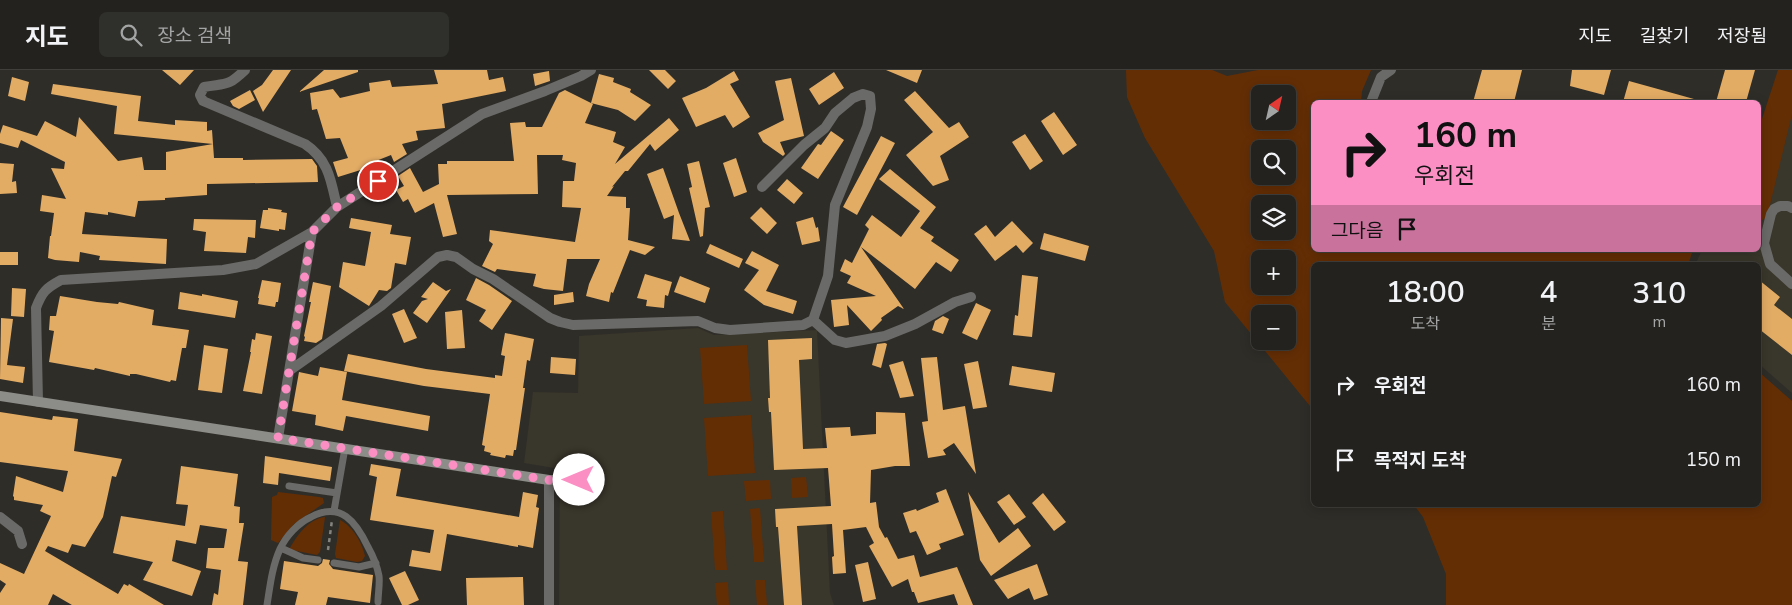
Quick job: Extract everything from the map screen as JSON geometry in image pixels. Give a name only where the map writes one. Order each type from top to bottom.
[{"type":"main road","points":[[0,396],[549,480],[579,480]]},
{"type":"street","points":[[245,70],[233,82],[222,86],[204,87],[200,95],[203,101],[305,144],[315,151],[325,163],[337,207]]},
{"type":"street","points":[[38,402],[36,308],[47,288],[61,280],[223,270],[256,264],[312,232],[337,207],[482,114],[545,92],[590,70]]},
{"type":"street","points":[[1372,100],[1382,78],[1391,70]]},
{"type":"street","points":[[289,371],[381,306],[438,257],[447,255],[456,257],[473,269],[493,278],[550,318],[573,325],[698,321],[715,328],[730,330],[803,325],[813,320],[828,276],[835,205],[867,127],[871,109],[870,96],[863,94],[853,98],[835,113],[825,128],[804,145],[762,186]]},
{"type":"street","points":[[1792,208],[1780,206],[1774,209],[1764,243],[1770,264],[1792,284]]},
{"type":"street","points":[[278,438],[312,232]]},
{"type":"street","points":[[813,320],[836,340],[846,342],[885,336],[915,324],[955,302],[971,297]]},
{"type":"street","points":[[549,480],[549,605]]},
{"type":"street","points":[[0,518],[18,531],[22,544]]},
{"type":"lane","points":[[334,511],[345,448]]},
{"type":"lane","points":[[289,486],[337,493]]},
{"type":"lane","points":[[268,605],[275,562],[281,548],[296,528],[306,519],[319,513],[334,511],[342,513],[349,518],[360,530],[376,563],[380,578],[378,602]]},
{"type":"lane","points":[[281,548],[303,558],[318,560]]},
{"type":"lane","points":[[334,563],[359,567],[376,563]]},
{"type":"path","points":[[328,550],[332,520]]},
{"type":"shaded area","points":[[1126,70],[1212,70],[1227,76],[1258,70],[1371,70],[1362,91],[1361,100],[1311,100],[1311,252],[1692,252],[1689,262],[1311,262],[1311,407],[1264,350],[1296,350],[1296,305],[1251,305],[1251,334],[1225,302],[1214,251],[1145,138],[1127,97]]},
{"type":"shaded area","points":[[1778,70],[1792,70],[1792,114],[1767,217],[1761,221],[1761,122]]},
{"type":"shaded area","points":[[1792,70],[1792,393],[1761,366],[1761,262],[1696,262],[1701,252],[1761,252],[1761,183]]},
{"type":"shaded area","points":[[698,328],[714,335],[817,330],[830,593],[834,605],[559,605],[560,469],[524,463],[533,392],[578,393],[579,336]]},
{"type":"shaded area","points":[[747,345],[751,401],[704,404],[700,348]]},
{"type":"shaded area","points":[[1761,374],[1792,401],[1792,605],[1446,605],[1446,574],[1423,517],[1416,507],[1761,507]]},
{"type":"shaded area","points":[[751,415],[755,473],[708,476],[704,418]]},
{"type":"shaded area","points":[[806,477],[808,497],[792,498],[791,478]]},
{"type":"shaded area","points":[[770,480],[771,499],[746,501],[744,481]]},
{"type":"shaded area","points":[[278,492],[319,497],[323,498],[324,503],[294,524],[278,543],[271,540],[272,497],[277,495]]},
{"type":"shaded area","points":[[760,508],[764,562],[754,562],[750,509]]},
{"type":"shaded area","points":[[723,511],[727,570],[715,570],[711,512]]},
{"type":"shaded area","points":[[325,517],[320,552],[317,555],[290,548],[309,524]]},
{"type":"shaded area","points":[[340,520],[349,526],[359,540],[365,556],[362,561],[357,562],[336,558]]},
{"type":"shaded area","points":[[755,580],[765,580],[767,605],[757,605]]},
{"type":"shaded area","points":[[728,582],[729,605],[717,605],[715,583]]},
{"type":"building","points":[[162,70],[194,70],[180,85]]},
{"type":"building","points":[[273,70],[291,70],[263,112],[253,91],[262,85]]},
{"type":"building","points":[[324,70],[358,70],[358,72],[299,92]]},
{"type":"building","points":[[434,70],[487,70],[489,80],[503,77],[506,91],[442,104],[445,128],[416,131],[418,140],[402,144],[407,154],[394,162],[391,155],[366,165],[367,168],[338,177],[333,162],[348,158],[340,138],[326,139],[317,109],[312,110],[310,93],[333,89],[340,98],[370,91],[369,83],[390,80],[392,87],[438,84]]},
{"type":"building","points":[[649,70],[665,70],[676,81],[668,89]]},
{"type":"building","points":[[886,70],[922,70],[917,83]]},
{"type":"building","points":[[1482,70],[1522,70],[1514,100],[1474,100]]},
{"type":"building","points":[[1572,70],[1611,70],[1604,95],[1570,86]]},
{"type":"building","points":[[1725,70],[1755,70],[1747,100],[1717,100]]},
{"type":"building","points":[[549,71],[550,81],[535,86],[533,74]]},
{"type":"building","points":[[734,71],[739,80],[730,84],[750,117],[733,128],[725,115],[696,127],[682,98],[706,88]]},
{"type":"building","points":[[834,72],[844,88],[819,105],[809,89]]},
{"type":"building","points":[[599,74],[614,78],[613,82],[631,89],[630,92],[651,105],[635,121],[618,110],[591,103]]},
{"type":"building","points":[[12,77],[29,82],[25,101],[8,96]]},
{"type":"building","points":[[791,78],[804,136],[780,142],[785,154],[783,156],[763,142],[758,133],[784,120],[775,81]]},
{"type":"building","points":[[1629,81],[1694,99],[1694,100],[1624,100]]},
{"type":"building","points":[[53,84],[141,96],[138,121],[175,125],[175,120],[207,122],[207,131],[212,130],[213,144],[114,134],[117,106],[51,94]]},
{"type":"building","points":[[250,90],[255,100],[239,109],[233,106],[230,101]]},
{"type":"building","points":[[565,90],[593,104],[585,123],[616,132],[613,142],[625,147],[615,164],[669,118],[679,130],[655,151],[650,144],[628,171],[625,171],[607,196],[626,197],[626,208],[630,208],[628,240],[655,247],[645,255],[630,250],[613,293],[611,292],[609,302],[586,296],[600,259],[567,259],[563,291],[533,286],[536,274],[497,269],[495,272],[482,266],[493,244],[489,241],[490,230],[575,242],[581,208],[562,207],[563,181],[574,181],[576,163],[562,160],[563,155],[537,155],[538,194],[447,195],[457,234],[443,237],[434,203],[415,213],[408,199],[403,202],[396,190],[404,186],[398,176],[410,168],[423,192],[439,184],[438,164],[447,164],[447,161],[514,161],[510,123],[525,122],[526,127],[542,127],[559,93]]},
{"type":"building","points":[[915,91],[949,128],[959,122],[969,137],[940,156],[949,180],[933,186],[906,155],[933,132],[904,100]]},
{"type":"building","points":[[1054,112],[1077,145],[1063,155],[1041,121]]},
{"type":"building","points":[[79,117],[118,161],[142,157],[144,170],[166,170],[166,152],[213,144],[214,158],[243,158],[243,160],[312,159],[317,166],[318,182],[207,184],[207,195],[138,201],[135,217],[108,212],[108,215],[85,212],[82,234],[167,239],[166,264],[99,260],[100,256],[80,252],[79,262],[55,260],[48,258],[54,213],[40,211],[42,195],[66,199],[51,168],[64,169],[65,162],[21,140],[18,148],[0,143],[0,134],[3,125],[37,136],[45,121],[76,137]]},
{"type":"building","points":[[831,131],[844,140],[818,179],[801,168],[818,144],[821,145]]},
{"type":"building","points":[[1025,134],[1043,161],[1030,170],[1012,142]]},
{"type":"building","points":[[881,136],[895,143],[857,215],[843,207]]},
{"type":"building","points":[[736,158],[747,192],[734,197],[723,163]]},
{"type":"building","points":[[699,161],[710,207],[705,208],[703,236],[700,237],[689,188],[692,187],[687,164]]},
{"type":"building","points":[[0,163],[14,164],[12,182],[16,181],[17,193],[0,194]]},
{"type":"building","points":[[663,168],[690,241],[672,239],[674,215],[664,219],[647,174]]},
{"type":"building","points":[[890,169],[936,207],[920,228],[934,237],[931,241],[959,260],[951,272],[936,262],[915,289],[861,247],[904,309],[898,306],[881,318],[882,320],[871,331],[847,305],[849,325],[834,327],[831,300],[876,296],[847,283],[851,276],[840,271],[845,259],[852,263],[869,229],[865,225],[872,215],[901,237],[920,211],[879,179]]},
{"type":"building","points":[[787,179],[803,193],[794,204],[777,190]]},
{"type":"building","points":[[761,207],[777,223],[767,234],[750,218]]},
{"type":"building","points":[[268,208],[282,210],[281,212],[287,213],[285,230],[260,228],[263,210],[268,210]]},
{"type":"building","points":[[813,217],[816,228],[818,227],[820,241],[802,245],[796,222]]},
{"type":"building","points":[[351,218],[392,225],[390,234],[411,237],[406,265],[395,263],[391,288],[387,291],[379,290],[369,306],[339,287],[343,262],[365,266],[371,232],[349,228]]},
{"type":"building","points":[[194,219],[256,220],[255,238],[248,237],[246,253],[204,251],[206,232],[193,230]]},
{"type":"building","points":[[1012,221],[1033,243],[1023,253],[1016,245],[995,261],[974,234],[986,225],[995,237]]},
{"type":"building","points":[[1044,233],[1089,246],[1085,261],[1040,249]]},
{"type":"building","points":[[710,244],[743,259],[739,268],[706,253]]},
{"type":"building","points":[[752,251],[779,265],[766,291],[797,301],[793,314],[764,305],[744,290],[759,270],[745,263]]},
{"type":"building","points":[[0,252],[18,252],[18,265],[0,265]]},
{"type":"building","points":[[645,274],[672,282],[668,296],[665,295],[664,308],[646,306],[647,300],[637,298]]},
{"type":"building","points":[[1022,275],[1038,277],[1032,337],[1013,335],[1015,315],[1018,316]]},
{"type":"building","points":[[680,276],[710,288],[705,303],[674,292]]},
{"type":"building","points":[[476,278],[512,301],[492,330],[479,321],[486,310],[466,300]]},
{"type":"building","points":[[262,280],[281,283],[278,302],[276,302],[275,307],[258,304]]},
{"type":"building","points":[[313,282],[331,286],[322,339],[316,343],[304,341]]},
{"type":"building","points":[[433,282],[446,291],[451,289],[427,323],[413,313],[422,301],[428,299],[421,297]]},
{"type":"building","points":[[1761,282],[1780,297],[1774,305],[1792,319],[1792,355],[1761,331]]},
{"type":"building","points":[[12,288],[26,289],[24,317],[11,316]]},
{"type":"building","points":[[180,292],[238,301],[235,318],[178,309]]},
{"type":"building","points":[[573,292],[574,302],[554,305],[554,295]]},
{"type":"building","points":[[60,296],[97,302],[118,304],[119,302],[154,310],[152,325],[189,330],[186,348],[182,348],[176,381],[171,380],[170,382],[136,374],[130,374],[130,376],[95,368],[94,370],[49,362],[54,331],[49,330],[50,316],[56,316]]},
{"type":"building","points":[[976,303],[991,310],[977,340],[962,333]]},
{"type":"building","points":[[404,309],[417,338],[404,343],[392,314]]},
{"type":"building","points":[[462,310],[465,348],[447,349],[445,312]]},
{"type":"building","points":[[943,316],[949,319],[943,334],[932,330],[935,321]]},
{"type":"building","points":[[1,318],[13,319],[7,365],[25,367],[23,383],[0,379]]},
{"type":"building","points":[[256,333],[272,336],[262,394],[243,391],[252,339],[255,340]]},
{"type":"building","points":[[505,333],[534,339],[530,361],[527,360],[516,450],[514,450],[513,456],[506,455],[505,458],[490,455],[491,453],[484,451],[485,446],[482,445],[490,394],[424,386],[344,371],[348,354],[426,369],[495,378],[495,375],[502,376],[505,356],[501,355]]},
{"type":"building","points":[[812,338],[812,359],[799,360],[803,449],[827,448],[825,428],[850,427],[851,436],[876,434],[876,412],[905,413],[910,466],[895,466],[871,470],[870,503],[876,502],[879,527],[885,538],[887,537],[898,559],[914,555],[920,577],[957,567],[973,605],[958,605],[954,594],[918,603],[908,579],[892,587],[869,546],[874,543],[866,527],[843,530],[846,573],[833,574],[832,524],[797,526],[802,605],[784,605],[775,509],[831,506],[828,468],[774,470],[771,412],[769,412],[768,398],[770,398],[768,340]]},
{"type":"building","points":[[877,344],[887,344],[881,368],[872,365]]},
{"type":"building","points":[[204,345],[228,349],[222,393],[198,390]]},
{"type":"building","points":[[551,357],[576,359],[575,375],[550,373]]},
{"type":"building","points":[[937,357],[943,410],[965,406],[976,474],[954,443],[943,450],[946,455],[928,458],[922,422],[928,421],[921,358]]},
{"type":"building","points":[[903,361],[914,396],[900,398],[889,365]]},
{"type":"building","points":[[978,361],[987,407],[973,409],[964,364]]},
{"type":"building","points":[[1012,366],[1055,373],[1052,392],[1009,385]]},
{"type":"building","points":[[320,367],[347,372],[342,400],[430,416],[428,431],[346,416],[343,431],[315,425],[316,415],[292,411],[299,372],[318,376]]},
{"type":"building","points":[[0,412],[52,420],[53,416],[78,419],[74,451],[122,459],[116,477],[112,476],[103,517],[85,547],[72,544],[68,553],[48,546],[45,551],[118,594],[124,584],[128,586],[129,584],[164,605],[72,605],[53,594],[48,605],[0,605],[0,593],[6,584],[0,580],[0,563],[24,574],[51,516],[40,511],[43,505],[14,500],[16,476],[63,492],[68,471],[0,462]]},
{"type":"building","points":[[265,456],[332,467],[330,481],[279,473],[278,485],[263,483]]},
{"type":"building","points":[[371,464],[401,469],[396,496],[519,517],[523,492],[538,495],[536,507],[539,508],[533,548],[447,534],[441,571],[409,566],[412,550],[430,553],[434,530],[370,520],[377,477],[369,475]]},
{"type":"building","points":[[181,466],[238,474],[234,506],[240,507],[239,523],[244,523],[238,561],[248,562],[243,605],[212,605],[214,593],[218,595],[221,570],[206,568],[208,548],[224,548],[227,529],[200,525],[196,544],[176,540],[172,561],[201,571],[192,596],[143,580],[153,562],[113,553],[121,516],[185,526],[188,505],[176,504]]},
{"type":"building","points":[[946,489],[964,535],[939,544],[941,549],[927,555],[916,531],[910,533],[903,513],[916,509],[917,511],[939,502],[936,493]]},
{"type":"building","points":[[968,492],[999,543],[1018,528],[1031,546],[991,576],[980,560]]},
{"type":"building","points":[[1043,493],[1066,522],[1054,531],[1032,503]]},
{"type":"building","points":[[1009,494],[1026,517],[1014,525],[997,502]]},
{"type":"building","points":[[323,559],[330,560],[329,564],[333,569],[373,575],[370,603],[328,597],[326,605],[295,605],[298,592],[280,589],[284,561],[318,566],[322,563]]},
{"type":"building","points":[[868,562],[876,599],[863,602],[855,565]]},
{"type":"building","points":[[1037,564],[1048,595],[1034,600],[1029,588],[1008,599],[994,580]]},
{"type":"building","points":[[405,571],[419,600],[408,605],[402,605],[389,578]]},
{"type":"building","points":[[523,577],[524,605],[467,605],[466,578]]},
{"type":"route","points":[[378,181],[337,207],[312,232],[278,438],[549,480],[579,480]]}]
